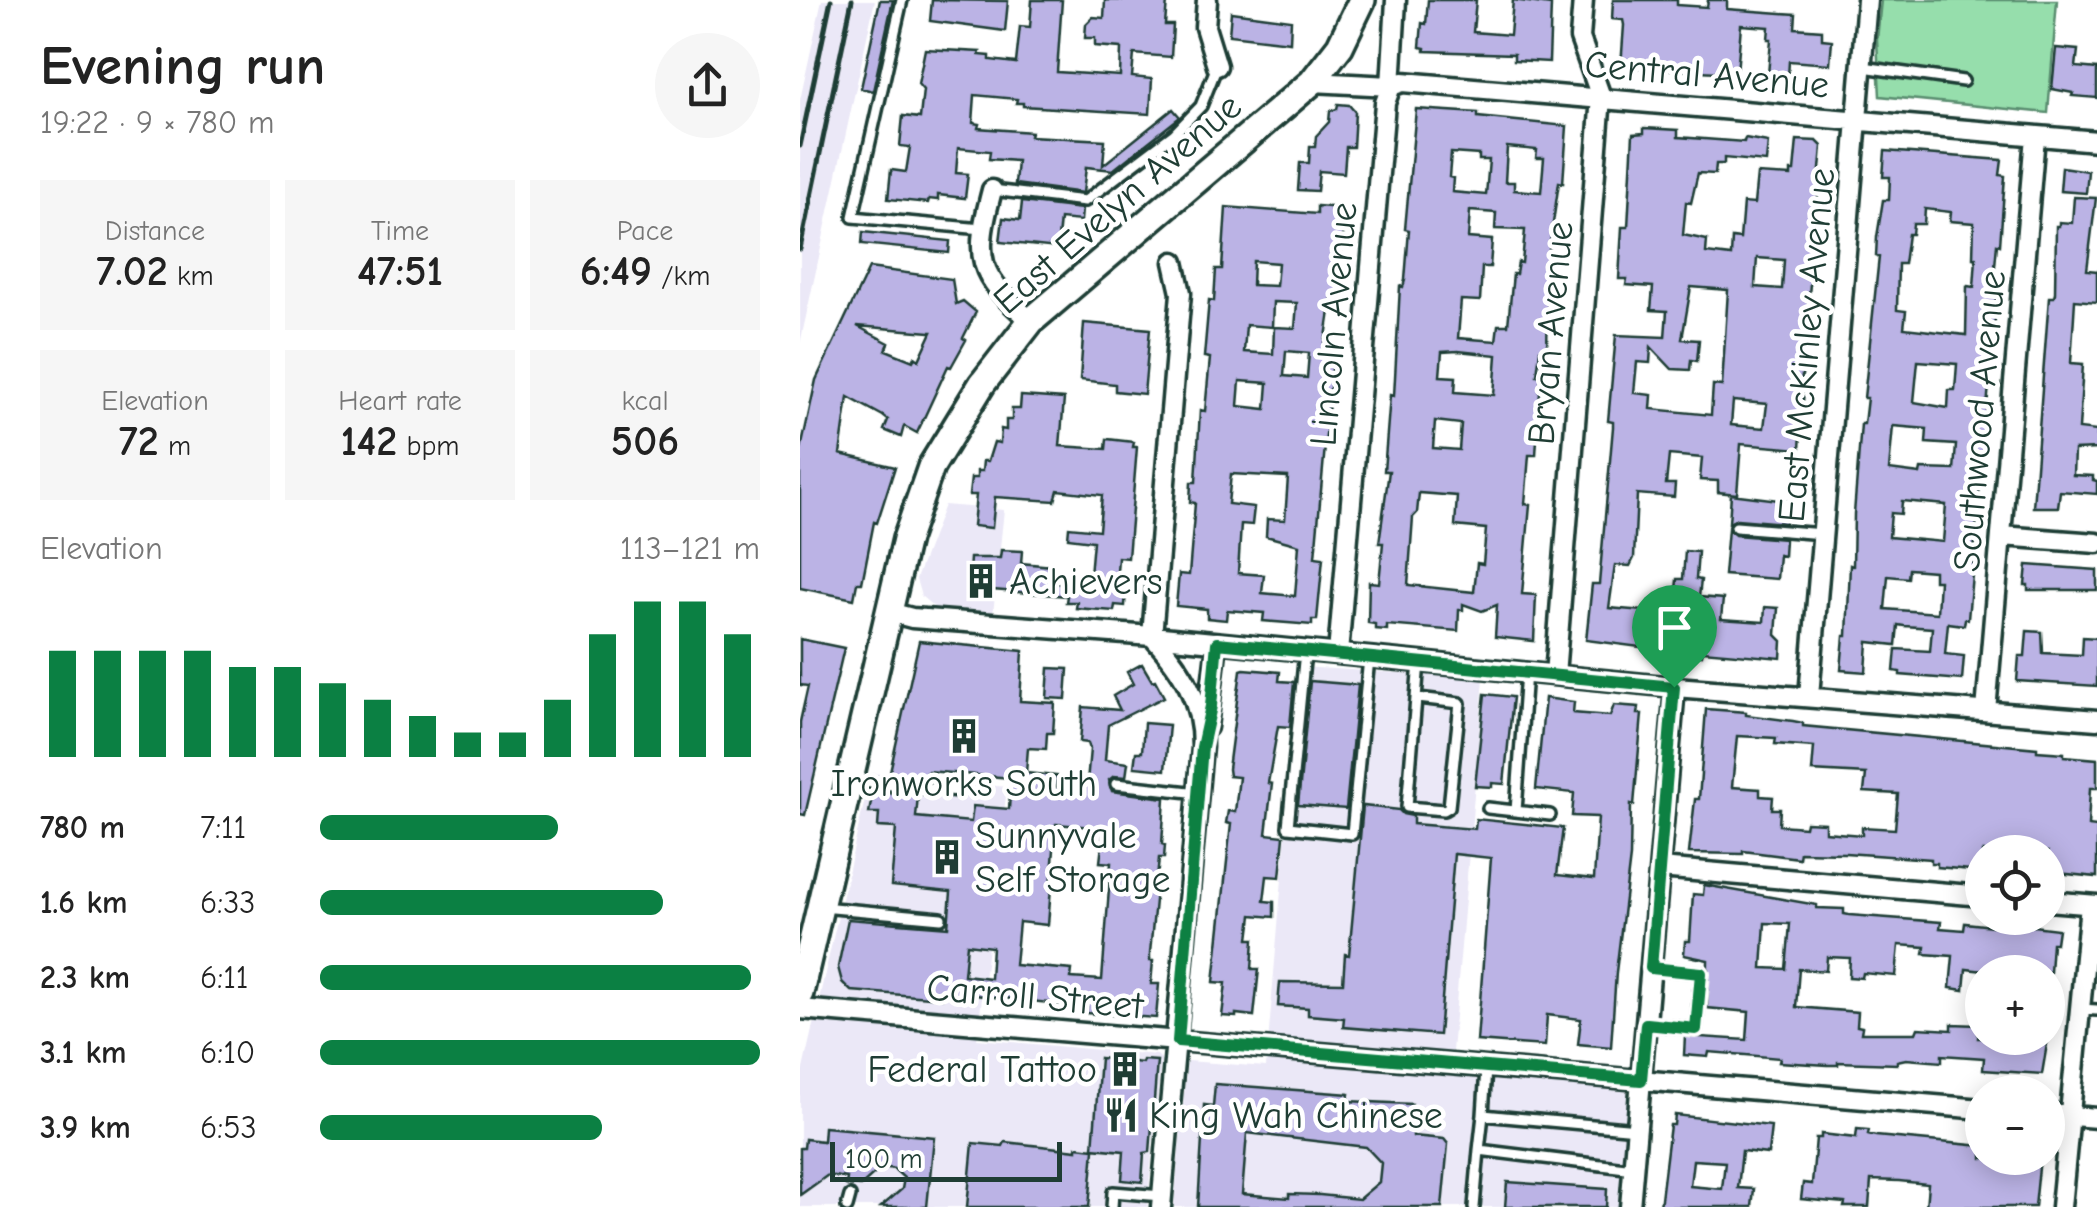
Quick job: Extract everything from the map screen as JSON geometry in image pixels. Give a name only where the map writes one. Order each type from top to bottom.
[{"type":"main road","name":"East Evelyn Avenue","points":[[800,993],[906,539],[931,467],[982,384],[1031,321],[1312,82],[1340,46],[1362,0]]},
{"type":"street","points":[[1207,0],[1204,26],[1217,66]]},
{"type":"street","name":"Lincoln Avenue","points":[[1338,654],[1384,103],[1392,86],[1396,0]]},
{"type":"street","name":"Bryan Avenue","points":[[1555,675],[1602,97],[1580,38],[1583,0]]},
{"type":"street","name":"East McKinley Avenue","points":[[1808,696],[1867,0]]},
{"type":"street","name":"Central Avenue","points":[[1312,82],[1392,86],[1408,82],[2097,141]]},
{"type":"street","name":"Southwood Avenue","points":[[1986,711],[2035,136]]},
{"type":"street","points":[[992,190],[982,230],[981,264],[1004,298],[1031,321]]},
{"type":"street","points":[[1162,1201],[1202,747],[1200,715],[1190,685],[1152,636],[1181,293],[1174,262]]},
{"type":"street","points":[[2002,536],[2097,543]]},
{"type":"street","points":[[889,612],[912,618],[1152,636],[1674,687],[2097,720]]},
{"type":"street","points":[[1202,747],[1211,706],[1217,643]]},
{"type":"street","points":[[1630,1207],[1674,687]]},
{"type":"street","points":[[1660,868],[1965,895]]},
{"type":"street","points":[[2061,1207],[2070,1116],[2088,1009],[2094,905],[2065,902]]},
{"type":"street","name":"Carroll Street","points":[[800,1009],[1965,1108]]},
{"type":"street","points":[[2065,1116],[2097,1118]]},
{"type":"lane","points":[[902,0],[853,217],[982,230]]},
{"type":"lane","points":[[992,190],[1085,201],[1201,106],[1217,66]]},
{"type":"lane","points":[[1863,68],[1962,81]]},
{"type":"lane","points":[[1736,527],[1823,534]]},
{"type":"lane","points":[[1305,651],[1288,828],[1352,834],[1369,657]]},
{"type":"lane","points":[[1418,698],[1460,702],[1450,807],[1444,810],[1407,807],[1420,662]]},
{"type":"lane","points":[[1516,811],[1526,672]]},
{"type":"lane","points":[[848,781],[959,791]]},
{"type":"lane","points":[[1116,784],[1199,793]]},
{"type":"lane","points":[[1488,808],[1550,815]]},
{"type":"lane","points":[[819,907],[941,918]]},
{"type":"lane","points":[[1646,1024],[1696,1029],[1701,973],[1651,968]]},
{"type":"lane","points":[[1474,1207],[1486,1067]]},
{"type":"lane","points":[[1482,1115],[1637,1129]]},
{"type":"lane","points":[[1480,1150],[1634,1169]]},
{"type":"lane","points":[[1112,1207],[1113,1192],[1162,1201]]},
{"type":"shaded area","points":[[822,0],[875,0],[800,344],[800,100]]},
{"type":"shaded area","points":[[944,505],[1004,510],[993,614],[935,608],[921,596],[916,579]]},
{"type":"shaded area","points":[[1300,667],[1484,678],[1451,1063],[1641,1080],[1638,1207],[1174,1207],[1187,1061],[1266,1067]]},
{"type":"shaded area","points":[[871,773],[1007,787],[977,1039],[1157,1055],[1161,1059],[1147,1207],[800,1207],[800,1082]]},
{"type":"green space","points":[[1881,0],[2057,0],[2048,113],[1880,96],[1877,40]]},
{"type":"building","points":[[880,0],[893,0],[873,91],[861,88]]},
{"type":"building","points":[[932,0],[1008,1],[1005,31],[930,21]]},
{"type":"building","points":[[1032,0],[1062,0],[1057,72],[1120,76],[1121,48],[1095,46],[1095,38],[1085,38],[1086,24],[1093,17],[1104,18],[1105,0],[1167,1],[1165,25],[1173,25],[1171,57],[1134,54],[1132,77],[1152,79],[1150,114],[1023,106],[1016,103],[1017,99],[975,95],[973,123],[979,124],[978,128],[1031,132],[1030,136],[1105,140],[1103,165],[1173,109],[1180,117],[1113,170],[1086,167],[1083,193],[1015,184],[1017,161],[989,159],[990,151],[958,148],[956,173],[968,174],[965,198],[938,195],[938,200],[929,199],[928,203],[888,199],[891,170],[906,172],[910,147],[900,146],[903,116],[920,118],[923,90],[918,84],[925,49],[980,52],[979,55],[990,56],[990,60],[1016,63],[1020,26],[1030,27]]},
{"type":"building","points":[[1428,0],[1476,0],[1473,32],[1510,35],[1513,0],[1551,5],[1549,62],[1514,60],[1514,54],[1425,51],[1420,47]]},
{"type":"building","points":[[1613,0],[1677,0],[1677,5],[1707,7],[1708,0],[1727,0],[1727,9],[1796,14],[1795,28],[1822,30],[1822,39],[1832,40],[1830,64],[1789,61],[1788,77],[1768,75],[1769,27],[1741,25],[1737,73],[1621,67],[1624,25],[1623,20],[1612,19]]},
{"type":"building","points":[[1231,12],[1291,20],[1290,42],[1229,35]]},
{"type":"building","points":[[2056,48],[2078,50],[2076,67],[2097,69],[2097,98],[2052,89]]},
{"type":"building","points":[[1338,104],[1349,105],[1355,112],[1353,147],[1346,147],[1344,173],[1319,171],[1317,191],[1298,190],[1300,163],[1309,163],[1310,147],[1315,147],[1316,136]]},
{"type":"building","points":[[1416,109],[1567,126],[1563,183],[1559,182],[1549,250],[1547,351],[1540,350],[1537,375],[1541,376],[1536,455],[1529,455],[1525,504],[1530,505],[1522,594],[1536,595],[1534,641],[1495,637],[1497,605],[1482,611],[1463,604],[1458,631],[1387,625],[1387,630],[1375,629],[1375,624],[1368,623],[1369,582],[1379,583],[1383,543],[1379,543],[1389,471],[1384,471],[1390,395],[1394,396],[1400,286],[1405,280],[1409,230],[1405,229]],"holes":[[[1507,147],[1537,150],[1536,158],[1544,158],[1541,192],[1514,190],[1514,182],[1505,182]],[[1451,153],[1479,155],[1479,160],[1489,160],[1486,195],[1452,192],[1453,178],[1449,177]],[[1470,211],[1496,213],[1495,229],[1525,230],[1522,263],[1518,262],[1513,274],[1508,325],[1498,325],[1496,341],[1458,338],[1461,300],[1480,301],[1482,267],[1490,267],[1492,240],[1468,238]],[[1442,352],[1497,355],[1494,395],[1455,392],[1456,377],[1440,376]],[[1435,421],[1461,424],[1459,450],[1433,448]],[[1419,493],[1457,496],[1455,526],[1486,529],[1483,564],[1477,563],[1474,592],[1408,585],[1413,517]]]},
{"type":"building","points":[[1644,128],[1678,130],[1678,137],[1768,142],[1766,162],[1724,158],[1724,164],[1716,164],[1715,174],[1698,173],[1691,203],[1686,202],[1683,235],[1707,240],[1706,253],[1731,256],[1732,238],[1740,239],[1743,203],[1754,204],[1757,174],[1791,176],[1797,140],[1817,141],[1822,146],[1801,387],[1800,449],[1741,444],[1737,494],[1718,492],[1718,481],[1700,480],[1702,458],[1669,455],[1666,484],[1675,484],[1674,497],[1637,494],[1634,558],[1630,566],[1615,565],[1609,608],[1656,612],[1656,602],[1675,603],[1677,579],[1683,579],[1685,551],[1698,552],[1699,597],[1723,599],[1721,619],[1764,622],[1765,607],[1778,608],[1776,635],[1782,641],[1781,658],[1703,651],[1702,655],[1586,640],[1592,584],[1599,584],[1613,427],[1613,422],[1608,421],[1616,335],[1665,337],[1667,311],[1651,310],[1653,287],[1626,285],[1627,279],[1619,279],[1622,227],[1628,227],[1633,134],[1644,133]],"holes":[[[1757,258],[1784,260],[1782,289],[1755,287]],[[1691,287],[1728,290],[1722,386],[1713,385],[1711,415],[1651,409],[1652,395],[1634,393],[1637,362],[1650,363],[1651,347],[1672,369],[1690,370],[1691,360],[1697,361],[1699,340],[1682,339]],[[1733,401],[1767,404],[1764,428],[1731,425]]]},
{"type":"building","points":[[1885,151],[2002,160],[2000,175],[2005,176],[1968,619],[1964,625],[1948,623],[1945,654],[1964,656],[1962,680],[1900,675],[1894,671],[1896,649],[1930,651],[1932,628],[1898,625],[1896,645],[1868,642],[1866,672],[1841,670],[1879,257],[1877,237],[1883,200],[1889,200],[1890,177],[1883,177]],"holes":[[[1925,209],[1951,212],[1950,221],[1974,223],[1974,287],[1967,286],[1966,335],[1904,328],[1906,311],[1897,310],[1898,264],[1904,264],[1913,224],[1924,224]],[[1918,361],[1957,364],[1955,390],[1949,390],[1948,408],[1914,402]],[[1893,426],[1927,429],[1926,443],[1956,445],[1954,470],[1921,469],[1920,474],[1889,470]],[[1902,501],[1946,505],[1943,542],[1889,537],[1891,513],[1901,514]],[[1909,569],[1934,571],[1934,580],[1939,580],[1937,613],[1885,609],[1888,576],[1908,578]]]},
{"type":"building","points":[[2062,167],[2088,171],[2086,193],[2060,191]]},
{"type":"building","points":[[2074,197],[2096,198],[2087,270],[2097,271],[2097,302],[2075,300],[2071,363],[2083,364],[2079,429],[2097,431],[2097,449],[2074,450],[2073,475],[2093,476],[2097,494],[2060,491],[2058,507],[2033,507],[2049,297],[2055,293],[2056,226],[2059,222],[2072,223]]},
{"type":"building","points":[[1022,202],[1082,209],[1081,221],[1060,219],[1057,248],[1000,242],[1003,218],[1020,220]]},
{"type":"building","points":[[1317,206],[1342,208],[1345,215],[1338,293],[1332,298],[1325,344],[1334,346],[1315,557],[1323,558],[1317,620],[1312,620],[1312,625],[1263,621],[1264,613],[1227,610],[1226,620],[1207,618],[1207,609],[1176,606],[1179,574],[1189,575],[1195,503],[1190,502],[1191,482],[1196,482],[1200,410],[1205,411],[1210,358],[1204,357],[1209,300],[1214,301],[1216,269],[1222,269],[1226,207],[1317,214]],"holes":[[[1253,261],[1278,263],[1276,286],[1252,285]],[[1273,302],[1297,303],[1295,328],[1274,327],[1273,354],[1244,352],[1246,325],[1272,327]],[[1286,351],[1309,353],[1307,378],[1284,376]],[[1240,381],[1268,383],[1266,409],[1238,406]],[[1231,474],[1288,477],[1285,520],[1267,519],[1266,536],[1299,545],[1295,596],[1262,593],[1264,575],[1238,573],[1241,524],[1252,525],[1254,507],[1228,504]]]},
{"type":"building","points":[[863,232],[950,241],[949,253],[862,244]]},
{"type":"building","points":[[869,268],[952,279],[956,304],[963,301],[976,312],[963,338],[966,340],[951,367],[948,366],[917,433],[904,426],[901,437],[884,430],[888,420],[848,397],[840,454],[895,467],[877,523],[874,522],[862,583],[857,583],[854,599],[800,588],[800,454],[816,380]],"holes":[[[857,326],[932,332],[919,360],[915,357],[913,361],[886,350],[889,343]]]},
{"type":"building","points":[[1084,323],[1150,329],[1144,394],[1115,391],[1115,384],[1080,380]]},
{"type":"building","points":[[1021,396],[1064,399],[1060,446],[1106,449],[1107,439],[1134,442],[1133,447],[1137,447],[1128,558],[1118,557],[1116,588],[1126,588],[1125,606],[1115,605],[1114,611],[1076,608],[1077,602],[1066,602],[1067,596],[968,588],[970,558],[1000,558],[1001,550],[1022,551],[1021,563],[1052,566],[1051,583],[1089,586],[1093,541],[1068,538],[1069,527],[1099,530],[1102,495],[1058,490],[1055,501],[995,497],[992,528],[973,526],[976,495],[969,495],[971,478],[977,478],[977,471],[982,471],[994,442],[1000,443],[1001,429],[1006,430],[1006,420],[1012,420],[1012,409],[1020,409]]},
{"type":"building","points":[[1731,494],[1787,501],[1785,523],[1737,519],[1729,523]]},
{"type":"building","points":[[1728,529],[1735,535],[1785,539],[1777,579],[1724,575]]},
{"type":"building","points":[[2027,565],[2097,570],[2097,590],[2028,590]]},
{"type":"building","points":[[2027,631],[2042,632],[2043,653],[2082,655],[2083,637],[2097,638],[2097,686],[2017,681]]},
{"type":"building","points":[[800,639],[844,648],[805,815],[800,814],[800,722],[808,686],[800,685]]},
{"type":"building","points":[[919,641],[1023,651],[1020,701],[1055,703],[1053,733],[1047,733],[1046,749],[1028,748],[1026,773],[1057,776],[1056,787],[1084,789],[1090,749],[1088,743],[1080,742],[1083,707],[1120,710],[1113,696],[1133,684],[1127,672],[1142,664],[1164,697],[1108,725],[1105,760],[1128,763],[1126,777],[1114,776],[1109,780],[1112,791],[1165,798],[1164,858],[1159,858],[1150,953],[1151,984],[1159,984],[1156,1018],[1086,1013],[1087,1007],[974,995],[942,994],[942,998],[851,991],[842,982],[838,967],[848,919],[948,927],[951,892],[891,886],[896,828],[878,827],[879,813],[869,813],[873,791],[918,795],[916,817],[971,822],[973,806],[1009,809],[1011,778],[928,771],[920,779],[889,776]],"holes":[[[1056,824],[1104,828],[1100,862],[1111,863],[1102,980],[1071,978],[1072,970],[1015,965],[1019,922],[1048,925]],[[967,944],[992,947],[990,978],[964,975]]]},
{"type":"building","points":[[1049,668],[1068,669],[1066,699],[1047,698]]},
{"type":"building","points":[[1244,669],[1280,672],[1279,681],[1294,682],[1290,727],[1278,726],[1268,783],[1272,784],[1266,834],[1284,836],[1280,877],[1267,876],[1264,901],[1274,902],[1274,917],[1252,915],[1252,969],[1259,969],[1254,1016],[1236,1017],[1222,1016],[1226,983],[1214,982],[1231,824],[1226,823],[1228,811],[1235,812],[1239,777],[1229,776],[1228,769]]},
{"type":"building","points":[[1310,681],[1358,685],[1346,809],[1298,805]]},
{"type":"building","points":[[1485,694],[1513,697],[1504,784],[1492,783],[1492,787],[1475,786]]},
{"type":"building","points":[[1545,698],[1574,702],[1573,713],[1610,716],[1614,705],[1639,707],[1638,714],[1642,714],[1611,1047],[1578,1044],[1581,1019],[1547,1015],[1545,1046],[1477,1041],[1491,858],[1454,854],[1439,1035],[1343,1027],[1344,1018],[1308,1015],[1308,1008],[1278,1006],[1280,982],[1343,983],[1363,806],[1399,810],[1413,816],[1413,824],[1475,829],[1476,819],[1563,828],[1557,875],[1594,879],[1598,817],[1572,816],[1574,793],[1536,789]]},
{"type":"building","points":[[1706,709],[1746,712],[1803,726],[2037,748],[2097,759],[2097,788],[2090,788],[2088,826],[2097,827],[2097,877],[2065,874],[2065,835],[1965,835],[1965,869],[1937,867],[1931,859],[1845,853],[1800,852],[1799,858],[1743,851],[1689,853],[1695,799],[1699,799]],"holes":[[[1737,736],[1776,738],[1775,744],[1814,747],[1812,771],[1866,774],[1864,792],[1898,794],[1895,829],[1862,827],[1862,835],[1825,832],[1825,823],[1806,822],[1805,827],[1779,825],[1780,809],[1772,809],[1773,797],[1760,796],[1760,789],[1732,787]]]},
{"type":"building","points":[[1144,723],[1169,725],[1165,770],[1134,767],[1136,752],[1142,752]]},
{"type":"building","points":[[1704,885],[1817,908],[1844,909],[1844,914],[1849,915],[1941,922],[1940,928],[1964,930],[1965,923],[1965,935],[2057,935],[2051,955],[1965,955],[1964,990],[1950,988],[1953,956],[1924,954],[1925,947],[1899,945],[1896,976],[1863,973],[1862,978],[1849,977],[1850,958],[1827,957],[1826,971],[1799,969],[1796,1007],[1858,1012],[1861,1033],[1916,1033],[1918,1028],[1952,1030],[1952,1024],[1965,1024],[1965,1055],[2045,1055],[2042,1074],[1983,1070],[1984,1058],[1942,1055],[1942,1062],[1906,1059],[1897,1064],[1828,1065],[1709,1052],[1708,1057],[1684,1055],[1685,1036],[1747,1040],[1749,1012],[1707,1008],[1708,960],[1684,955],[1685,941],[1690,941],[1693,894],[1703,895]],"holes":[[[1765,923],[1790,924],[1786,969],[1762,968]]]},
{"type":"building","points":[[1100,1058],[1157,1061],[1150,1152],[1144,1153],[1142,1182],[1122,1180],[1124,1151],[1093,1148]]},
{"type":"building","points":[[1215,1084],[1349,1094],[1348,1101],[1412,1104],[1413,1136],[1444,1139],[1448,1144],[1442,1207],[1198,1207],[1204,1105],[1213,1106]],"holes":[[[1247,1133],[1366,1147],[1381,1163],[1379,1182],[1359,1199],[1242,1194]]]},
{"type":"building","points":[[1675,1115],[1771,1126],[1768,1154],[1742,1151],[1738,1188],[1754,1189],[1752,1207],[1660,1207],[1670,1125],[1674,1125]],"holes":[[[1693,1160],[1725,1162],[1722,1189],[1690,1186]]]},
{"type":"building","points":[[824,1127],[934,1137],[927,1207],[881,1207],[902,1189],[904,1178],[894,1169],[882,1167],[861,1186],[846,1185],[847,1178],[828,1175],[800,1195],[800,1148],[804,1148],[805,1139],[823,1141]]},
{"type":"building","points":[[1857,1129],[1869,1130],[1868,1134],[1876,1136],[1965,1144],[1965,1175],[2038,1175],[2035,1207],[1926,1207],[1928,1184],[1871,1180],[1869,1207],[1801,1199],[1803,1183],[1812,1184],[1816,1138],[1821,1138],[1821,1134],[1856,1138]]},
{"type":"building","points":[[1005,1142],[1094,1149],[1089,1207],[967,1207],[973,1143],[1003,1146]]},
{"type":"building","points":[[1507,1182],[1607,1189],[1606,1207],[1505,1207]]},
{"type":"railway","points":[[800,146],[831,0]]},
{"type":"railway","points":[[800,249],[852,0]]},
{"type":"place","name":"Achievers","points":[[981,581]]},
{"type":"place","name":"Ironworks South","points":[[964,736]]},
{"type":"place","name":"Sunnyvale Self Storage","points":[[947,857]]},
{"type":"place","name":"Federal Tattoo","points":[[1125,1069]]},
{"type":"place","name":"King Wah Chinese","points":[[1121,1115]]},
{"type":"route","points":[[1217,643],[1674,687],[1651,968],[1701,973],[1696,1029],[1646,1024],[1641,1080],[1178,1041],[1202,747],[1211,706],[1217,643]]}]
